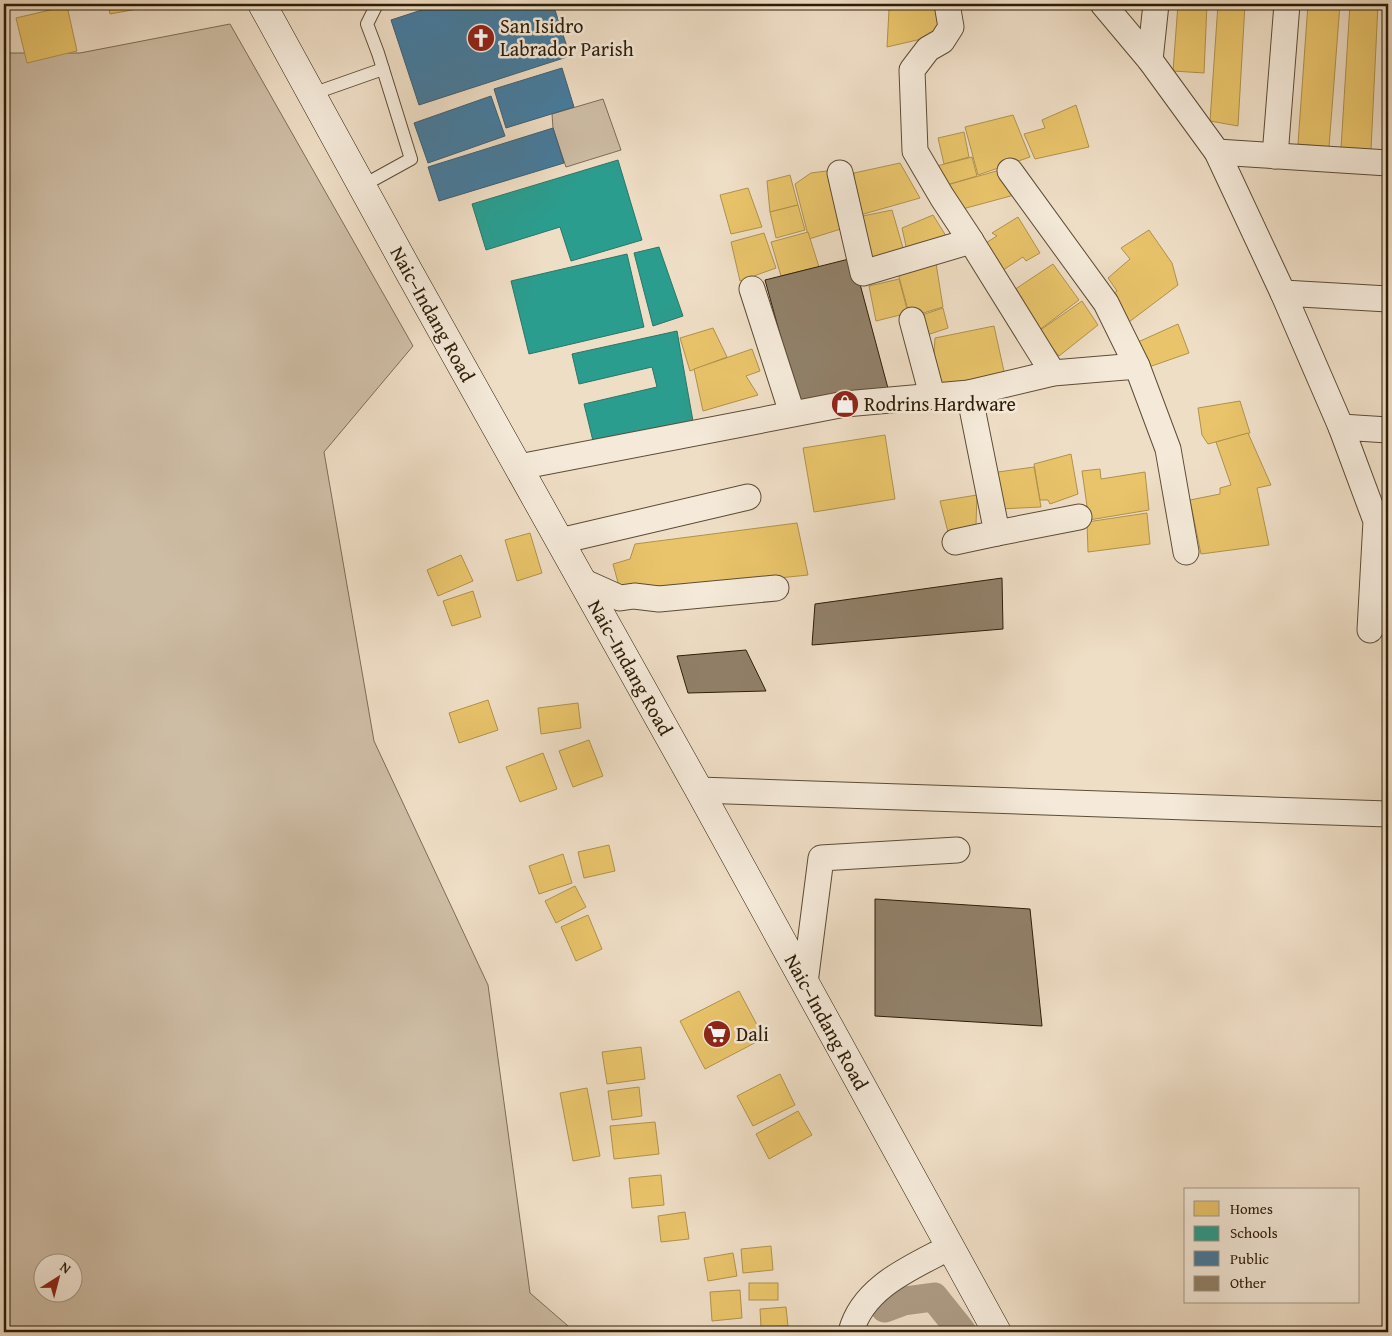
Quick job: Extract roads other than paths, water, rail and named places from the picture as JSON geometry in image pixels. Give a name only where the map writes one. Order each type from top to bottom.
[{"type":"main road","name":"Naic–Indang Road","points":[[262,4],[699,790],[997,1332]]},
{"type":"street","points":[[947,4],[951,27],[942,41],[928,49],[912,70],[915,151],[942,197],[1054,373]]},
{"type":"street","points":[[1103,4],[1150,60],[1217,152],[1283,293],[1341,427],[1376,522],[1381,566],[1370,630]]},
{"type":"street","points":[[1150,60],[1156,4]]},
{"type":"street","points":[[1275,156],[1287,4]]},
{"type":"street","points":[[1217,152],[1388,164]]},
{"type":"street","points":[[1010,171],[1106,302],[1137,366],[1168,449],[1186,552]]},
{"type":"street","points":[[840,173],[863,273],[971,241]]},
{"type":"street","points":[[752,289],[792,414]]},
{"type":"street","points":[[1283,293],[1388,299]]},
{"type":"street","points":[[912,320],[932,395]]},
{"type":"street","points":[[519,467],[844,404],[969,393],[1054,373],[1137,366]]},
{"type":"street","points":[[969,393],[996,533]]},
{"type":"street","points":[[1341,427],[1388,430]]},
{"type":"street","points":[[560,541],[748,497]]},
{"type":"street","points":[[955,542],[1079,517]]},
{"type":"street","points":[[582,581],[620,598],[634,596],[659,598],[776,588]]},
{"type":"street","points":[[699,790],[1388,814]]},
{"type":"street","points":[[805,983],[821,858],[957,850]]},
{"type":"street","points":[[851,1332],[858,1314],[872,1295],[888,1281],[950,1247]]},
{"type":"lane","points":[[362,186],[411,159],[367,24],[377,4]]},
{"type":"lane","points":[[312,94],[383,69]]},
{"type":"waterway","points":[[885,1308],[904,1301],[934,1297],[962,1332]]},
{"type":"place","name":"San Isidro Labrador Parish","points":[[481,38]]},
{"type":"place","name":"Rodrins Hardware","points":[[845,404]]},
{"type":"place","name":"Dali","points":[[717,1034]]}]
